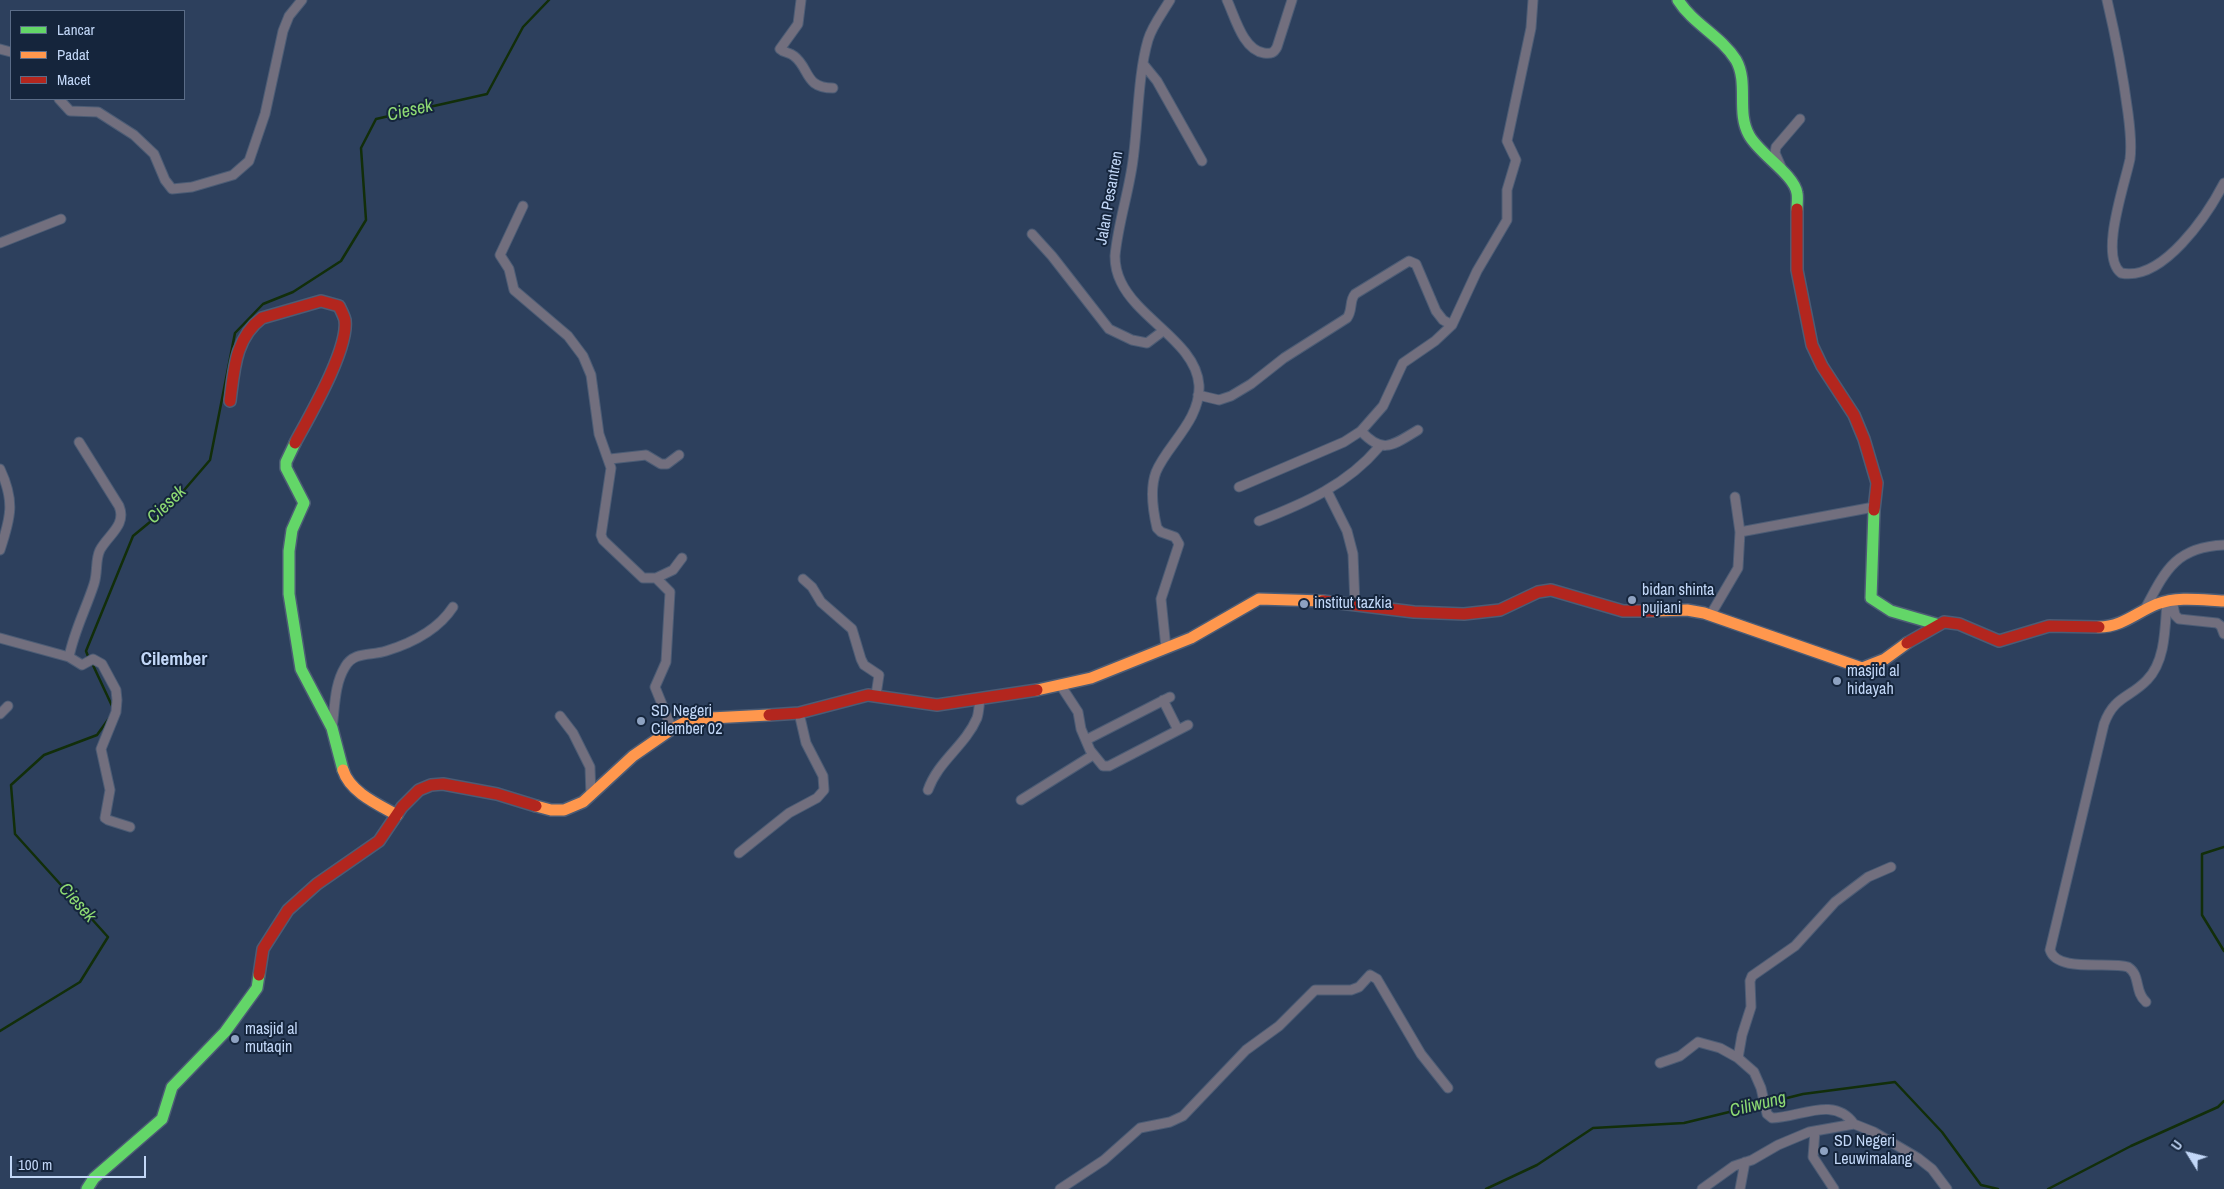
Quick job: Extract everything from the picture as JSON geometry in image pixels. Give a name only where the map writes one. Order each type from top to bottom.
[{"type":"street","points":[[60,100],[70,111],[98,112],[134,135],[154,154],[165,180],[172,189],[192,187],[233,175],[250,158],[265,114],[283,31],[290,16],[302,0]]},
{"type":"street","points":[[800,0],[798,24],[780,49],[794,55],[814,83],[826,88],[833,88]]},
{"type":"street","name":"Jalan Pesantren","points":[[1166,648],[1161,599],[1179,544],[1175,537],[1161,532],[1157,528],[1153,484],[1159,465],[1184,430],[1198,395],[1198,377],[1192,363],[1178,345],[1132,300],[1121,282],[1116,263],[1121,213],[1133,160],[1149,37],[1170,0]]},
{"type":"street","points":[[1227,0],[1239,27],[1251,46],[1257,51],[1269,54],[1274,52],[1277,47],[1292,0]]},
{"type":"street","points":[[1239,487],[1344,442],[1361,432],[1383,406],[1403,363],[1435,341],[1452,325],[1477,271],[1507,220],[1507,190],[1516,160],[1507,141],[1529,42],[1533,0]]},
{"type":"street","points":[[1678,0],[1684,9],[1719,41],[1736,61],[1741,73],[1740,101],[1747,131],[1798,192],[1797,270],[1812,345],[1822,366],[1854,415],[1877,483],[1874,507],[1871,598],[1887,609],[1936,624]]},
{"type":"street","points":[[2108,0],[2124,85],[2130,142],[2130,156],[2113,236],[2115,267],[2122,273],[2134,274],[2155,265],[2169,254],[2203,219],[2224,183]]},
{"type":"street","points":[[1144,65],[1157,80],[1202,161]]},
{"type":"street","points":[[1782,172],[1775,153],[1776,147],[1800,119]]},
{"type":"street","points":[[523,206],[500,255],[509,269],[514,290],[518,296],[562,330],[582,356],[591,375],[598,434],[610,459],[610,482],[602,526],[603,540],[643,578],[656,578],[673,570],[682,558]]},
{"type":"street","points":[[0,243],[61,219]]},
{"type":"street","points":[[1032,234],[1114,332],[1147,343],[1163,331]]},
{"type":"street","points":[[1198,395],[1214,399],[1226,399],[1251,384],[1284,358],[1342,322],[1350,313],[1352,299],[1355,294],[1409,261],[1416,264],[1439,316],[1452,325]]},
{"type":"street","points":[[230,402],[237,353],[246,334],[257,321],[321,301],[328,301],[341,309],[345,321],[335,360],[323,390],[292,445],[286,462],[288,476],[304,503],[290,539],[289,594],[304,676],[332,728],[346,780],[366,797],[397,815]]},
{"type":"street","points":[[1259,521],[1293,508],[1326,491],[1357,470],[1380,447],[1392,445],[1418,430]]},
{"type":"street","points":[[1361,432],[1380,447]]},
{"type":"street","points":[[69,657],[78,624],[98,570],[98,555],[120,524],[121,518],[119,506],[79,442]]},
{"type":"street","points":[[610,459],[646,455],[661,464],[667,464],[679,455]]},
{"type":"street","points":[[0,469],[10,495],[11,507],[0,550]]},
{"type":"street","points":[[1326,491],[1347,531],[1353,554],[1355,605]]},
{"type":"street","points":[[1711,614],[1738,568],[1740,532],[1735,497]]},
{"type":"street","points":[[1740,532],[1874,507]]},
{"type":"street","points":[[2144,611],[2163,578],[2180,557],[2195,548],[2224,545]]},
{"type":"street","points":[[656,578],[668,589],[670,597],[666,662],[656,682],[655,691],[672,729]]},
{"type":"street","points":[[803,579],[812,587],[821,602],[852,629],[862,662],[879,675],[876,695]]},
{"type":"street","points":[[87,1189],[94,1178],[162,1119],[167,1109],[168,1095],[172,1087],[225,1032],[257,988],[263,949],[288,910],[316,884],[379,841],[397,815],[416,793],[435,784],[496,794],[556,810],[573,807],[591,796],[627,761],[688,720],[701,717],[799,713],[876,695],[932,705],[1061,686],[1090,678],[1166,648],[1208,629],[1256,600],[1282,598],[1414,612],[1478,613],[1505,609],[1534,594],[1551,590],[1623,611],[1687,610],[1711,614],[1862,668],[1870,667],[1896,652],[1936,624],[1952,621],[2000,642],[2050,626],[2103,628],[2130,620],[2144,611],[2169,601],[2186,599],[2224,601]]},
{"type":"street","points":[[2169,601],[2175,616],[2179,619],[2217,623],[2222,626],[2224,634]]},
{"type":"street","points":[[2146,1002],[2139,996],[2134,972],[2128,967],[2066,963],[2057,960],[2050,950],[2106,719],[2118,702],[2146,682],[2156,667],[2169,601]]},
{"type":"street","points":[[332,728],[339,680],[349,662],[360,655],[395,648],[429,631],[444,619],[453,607]]},
{"type":"street","points":[[0,638],[69,657],[77,664],[84,666],[93,659],[102,664],[116,690],[117,700],[115,718],[101,749],[110,790],[105,818],[130,827]]},
{"type":"street","points":[[1061,686],[1078,712],[1086,740],[1093,755],[1103,766],[1109,766],[1188,725]]},
{"type":"street","points":[[1086,740],[1166,698],[1178,730]]},
{"type":"street","points":[[928,790],[942,762],[972,727],[979,712],[980,699]]},
{"type":"street","points":[[0,714],[8,706]]},
{"type":"street","points":[[739,853],[783,817],[817,798],[824,790],[824,776],[806,743],[799,713]]},
{"type":"street","points":[[560,716],[573,733],[590,767],[591,796]]},
{"type":"street","points":[[1021,800],[1093,755]]},
{"type":"street","points":[[1738,1058],[1742,1035],[1751,1007],[1750,981],[1752,976],[1794,946],[1834,902],[1868,877],[1891,867]]},
{"type":"street","points":[[1060,1189],[1104,1160],[1140,1128],[1183,1116],[1246,1050],[1279,1026],[1315,990],[1351,990],[1370,975],[1377,979],[1421,1054],[1448,1088]]},
{"type":"street","points":[[1660,1063],[1680,1056],[1698,1042],[1720,1048],[1738,1058],[1754,1072],[1761,1088],[1767,1114],[1774,1119],[1817,1110],[1827,1110],[1847,1115],[1854,1124],[1874,1132],[1918,1158],[1932,1169],[1947,1189]]},
{"type":"street","points":[[1702,1189],[1734,1166],[1778,1145],[1816,1131],[1854,1124]]},
{"type":"street","points":[[1816,1131],[1813,1157],[1834,1189]]},
{"type":"street","points":[[1740,1189],[1745,1162]]},
{"type":"waterway","name":"Ciesek","points":[[89,659],[86,651],[133,536],[173,503],[210,460],[235,333],[263,304],[293,292],[341,261],[366,220],[361,148],[376,119],[487,94],[523,27],[549,0]]},
{"type":"waterway","name":"Ciesek","points":[[92,663],[113,708]]},
{"type":"waterway","name":"Ciesek","points":[[0,1031],[80,982],[108,937],[15,834],[11,785],[44,755],[97,735],[110,717]]},
{"type":"waterway","name":"Ciliwung","points":[[2224,847],[2202,854],[2202,915],[2224,951]]},
{"type":"waterway","name":"Ciliwung","points":[[1767,1103],[1803,1094],[1895,1082],[1942,1132],[1981,1185],[1998,1189]]},
{"type":"waterway","name":"Ciliwung","points":[[2048,1189],[2131,1146],[2218,1107],[2224,1101]]},
{"type":"waterway","name":"Ciliwung","points":[[1486,1189],[1537,1165],[1593,1128],[1684,1123],[1762,1104]]},
{"type":"traffic: fast","points":[[1678,0],[1691,16],[1723,44],[1736,60],[1742,78],[1745,126],[1754,142],[1790,179],[1797,195],[1797,209]]},
{"type":"traffic: fast","points":[[295,443],[286,462],[286,468],[304,503],[292,530],[289,551],[289,594],[301,669],[332,728],[343,770]]},
{"type":"traffic: fast","points":[[1874,510],[1871,598],[1891,611],[1936,624]]},
{"type":"traffic: fast","points":[[87,1189],[94,1178],[162,1119],[172,1087],[225,1032],[257,988],[259,975]]},
{"type":"traffic: slow","points":[[1037,690],[1091,678],[1191,638],[1259,599],[1323,601]]},
{"type":"traffic: slow","points":[[2099,627],[2115,625],[2150,607],[2173,600],[2224,601]]},
{"type":"traffic: slow","points":[[1653,611],[1687,610],[1704,613],[1862,668],[1885,659],[1907,643]]},
{"type":"traffic: slow","points":[[536,806],[551,810],[564,810],[583,802],[633,756],[672,729],[691,719],[769,715]]},
{"type":"traffic: slow","points":[[343,770],[352,785],[365,797],[397,815]]},
{"type":"traffic: jam","points":[[1797,209],[1797,270],[1812,345],[1822,366],[1854,415],[1864,439],[1877,483],[1874,510]]},
{"type":"traffic: jam","points":[[230,401],[237,355],[246,335],[262,318],[321,301],[339,306],[345,320],[345,333],[341,348],[327,383],[295,443]]},
{"type":"traffic: jam","points":[[1323,601],[1414,612],[1464,614],[1500,610],[1538,592],[1551,590],[1623,611],[1653,611]]},
{"type":"traffic: jam","points":[[1907,643],[1944,622],[1959,624],[1999,641],[2049,626],[2099,627]]},
{"type":"traffic: jam","points":[[769,715],[799,713],[868,695],[937,705],[1037,690]]},
{"type":"traffic: jam","points":[[259,975],[263,949],[288,910],[317,884],[379,841],[402,807],[419,790],[431,785],[443,784],[497,794],[536,806]]},
{"type":"place","name":"bidan shinta pujiani","points":[[1632,600]]},
{"type":"place","name":"institut tazkia","points":[[1304,604]]},
{"type":"place","name":"masjid al hidayah","points":[[1837,681]]},
{"type":"place","name":"SD Negeri Cilember 02","points":[[641,721]]},
{"type":"place","name":"masjid al mutaqin","points":[[235,1039]]},
{"type":"place","name":"SD Negeri Leuwimalang","points":[[1824,1151]]},
{"type":"district","name":"Cilember","points":[[174,660]]}]
